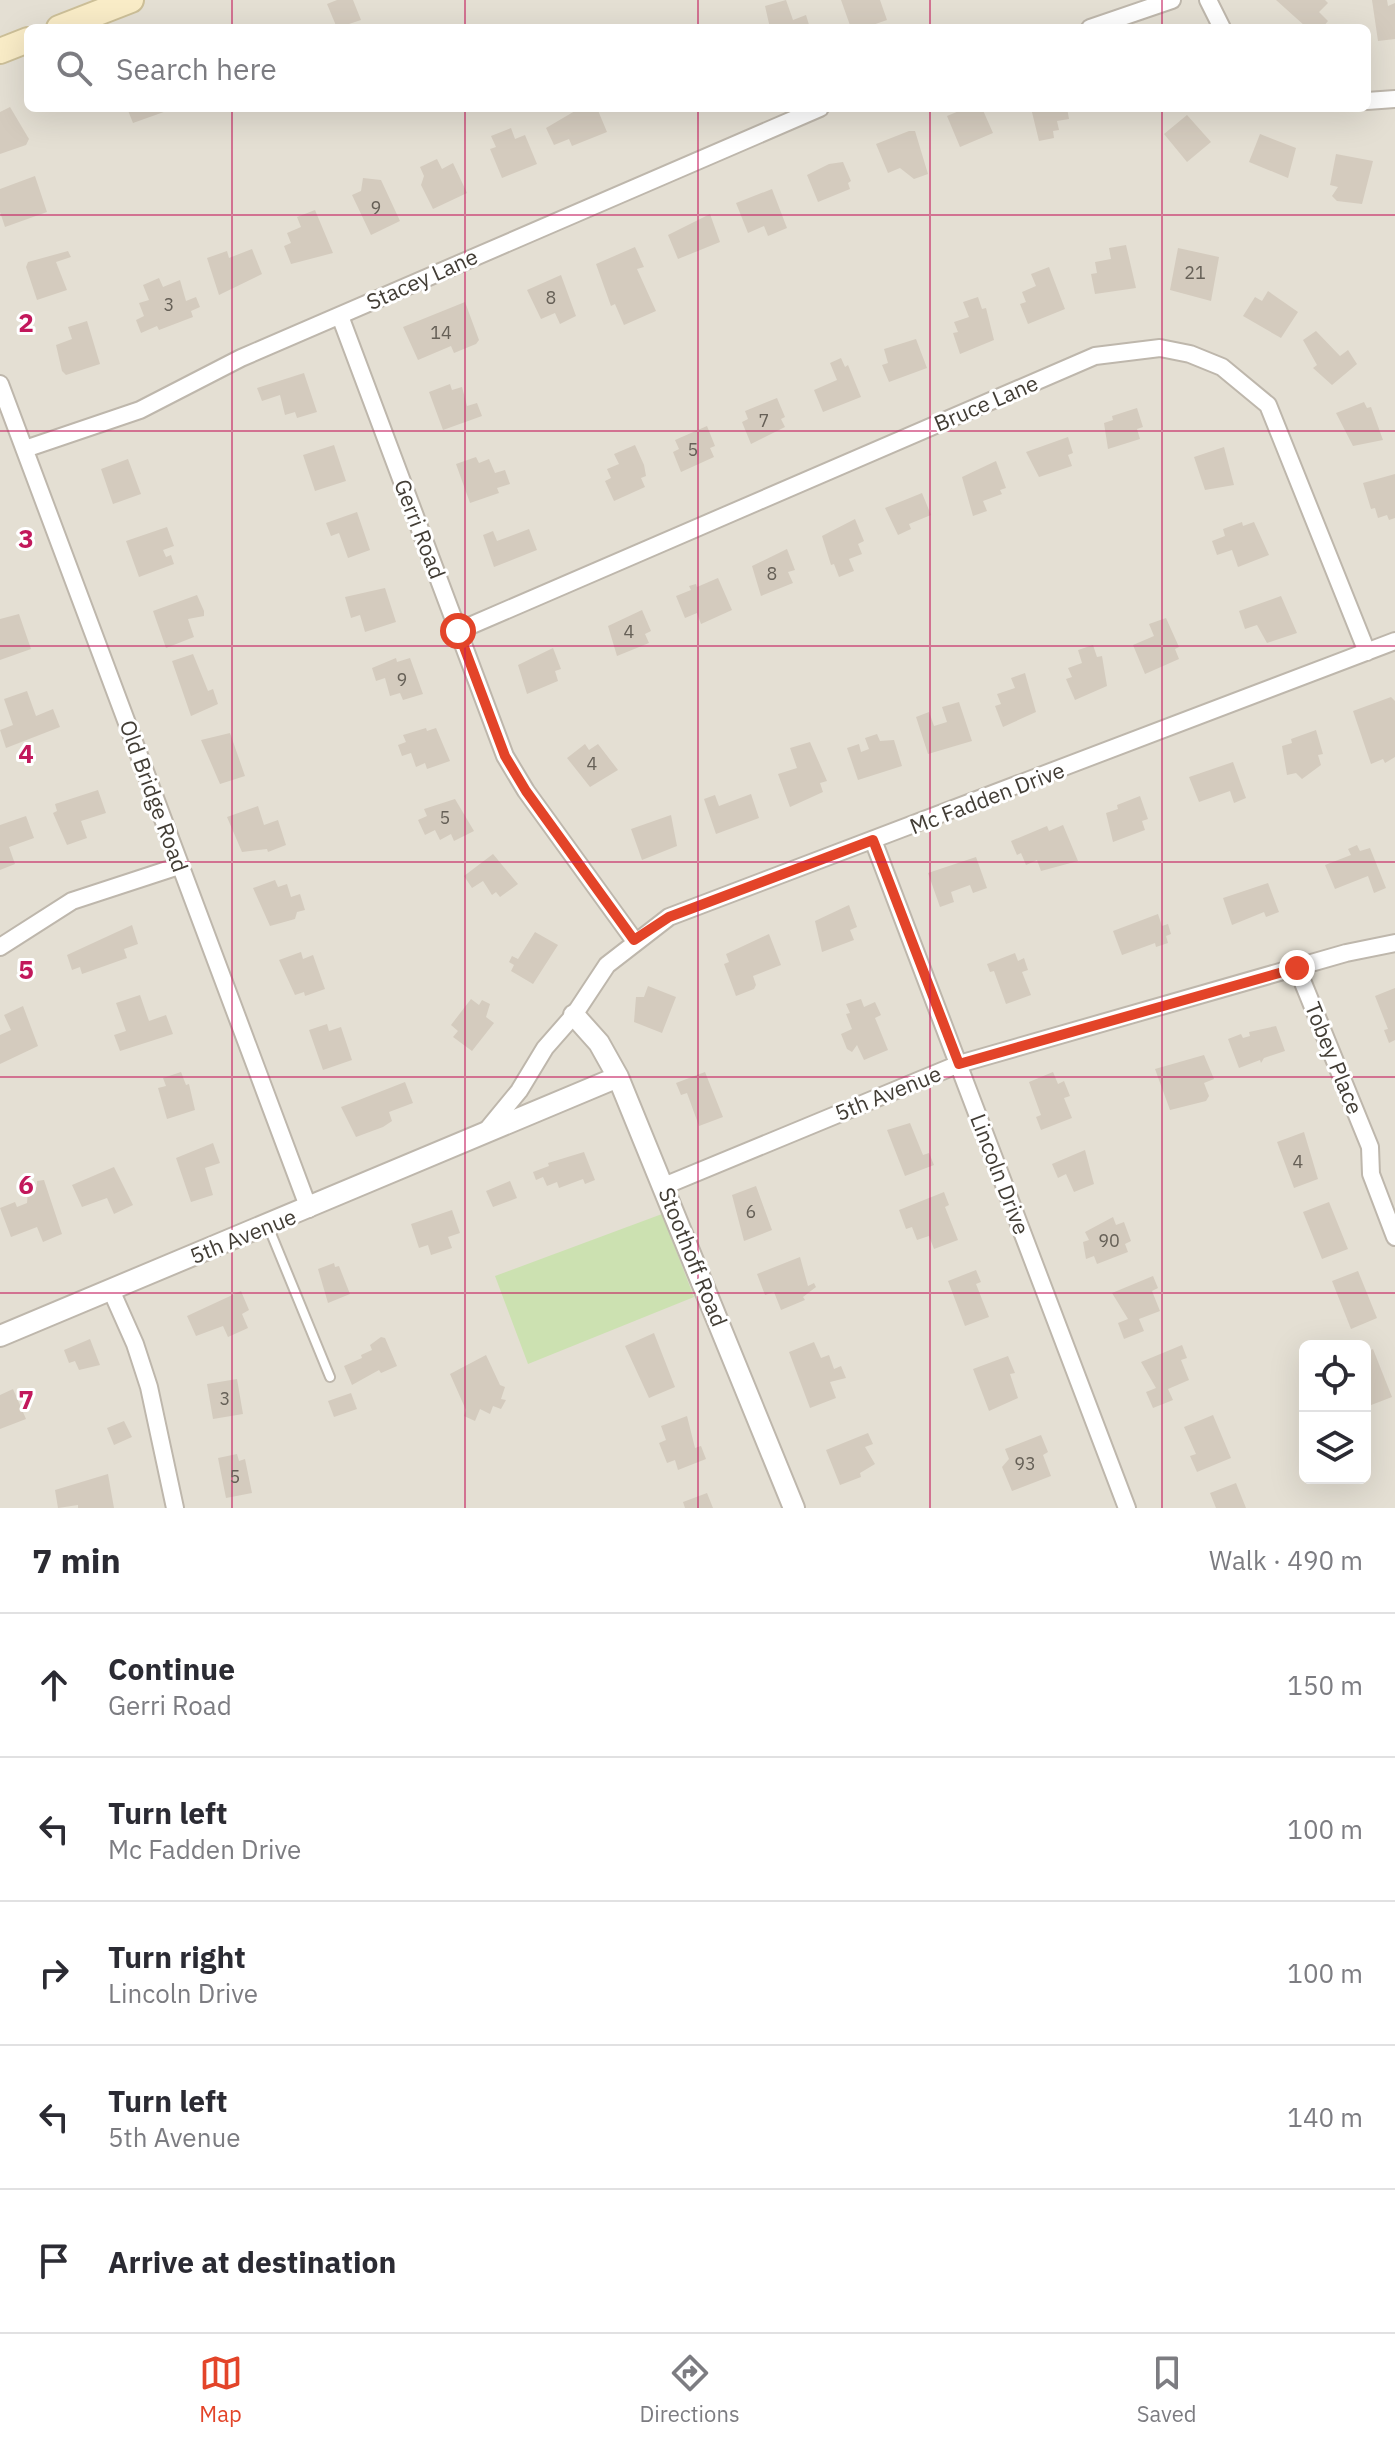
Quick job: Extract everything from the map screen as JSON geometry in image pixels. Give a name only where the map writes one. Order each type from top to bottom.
[{"type":"main road","points":[[69,24],[131,0]]},
{"type":"main road","points":[[0,51],[24,42]]},
{"type":"street","points":[[1102,24],[1172,0]]},
{"type":"street","points":[[1208,0],[1220,24]]},
{"type":"street","points":[[1371,101],[1395,99]]},
{"type":"street","name":"Stacey Lane","points":[[25,449],[140,410],[241,358],[811,112]]},
{"type":"street","name":"Gerri Road","points":[[340,316],[505,756],[526,791],[634,940]]},
{"type":"street","name":"Bruce Lane","points":[[458,631],[1095,356],[1160,348],[1190,354],[1222,367],[1268,405],[1367,652]]},
{"type":"street","name":"Old Bridge Road","points":[[0,384],[309,1209]]},
{"type":"street","name":"Mc Fadden Drive","points":[[483,1135],[519,1091],[545,1048],[574,1015],[607,965],[634,940],[669,917],[1395,641]]},
{"type":"street","name":"Lincoln Drive","points":[[873,840],[1127,1508]]},
{"type":"street","points":[[0,947],[72,901],[179,866]]},
{"type":"street","name":"5th Avenue","points":[[664,1186],[959,1064],[1395,943]]},
{"type":"street","name":"Tobey Place","points":[[1297,968],[1370,1147],[1371,1174],[1395,1237]]},
{"type":"street","name":"Stoothoff Road","points":[[574,1015],[599,1043],[618,1077],[794,1508]]},
{"type":"street","name":"5th Avenue","points":[[0,1336],[618,1077]]},
{"type":"street","points":[[111,1290],[135,1344],[149,1387],[175,1508]]},
{"type":"lane","points":[[268,1225],[330,1377]]},
{"type":"shaded area","points":[[0,0],[1395,0],[1395,1508],[0,1508]]},
{"type":"green space","points":[[662,1214],[694,1297],[528,1364],[495,1276]]},
{"type":"building","points":[[337,0],[353,0],[361,20],[335,24],[327,4]]},
{"type":"building","points":[[786,0],[793,20],[806,15],[809,24],[769,24],[765,6]]},
{"type":"building","points":[[841,0],[880,0],[887,20],[876,24],[850,24]]},
{"type":"building","points":[[1276,0],[1325,0],[1328,3],[1319,12],[1328,21],[1325,24],[1303,24]]},
{"type":"building","points":[[1372,0],[1387,0],[1388,6],[1395,3],[1395,39],[1378,41]]},
{"type":"building","points":[[10,107],[29,139],[26,145],[0,154],[0,112]]},
{"type":"building","points":[[129,112],[164,112],[133,123]]},
{"type":"building","points":[[573,112],[599,112],[607,132],[572,146],[569,139],[554,145],[546,128]]},
{"type":"building","points":[[956,112],[984,112],[993,133],[960,147],[947,116]]},
{"type":"building","points":[[1032,112],[1068,112],[1069,119],[1057,121],[1059,130],[1053,131],[1054,138],[1039,141]]},
{"type":"building","points":[[1187,115],[1211,142],[1187,162],[1164,134]]},
{"type":"building","points":[[511,128],[515,139],[525,135],[537,164],[502,178],[490,149],[496,147],[491,136]]},
{"type":"building","points":[[915,131],[928,174],[914,179],[900,168],[888,173],[876,144]]},
{"type":"building","points":[[1260,134],[1296,148],[1288,178],[1249,162]]},
{"type":"building","points":[[1336,154],[1373,161],[1362,204],[1337,201],[1332,196],[1338,187],[1330,185]]},
{"type":"building","points":[[437,159],[442,169],[453,163],[467,193],[433,209],[421,185],[424,176],[420,167]]},
{"type":"building","points":[[843,162],[851,181],[848,183],[850,189],[818,202],[807,175],[829,164]]},
{"type":"building","points":[[35,176],[47,212],[5,227],[0,212],[0,189]]},
{"type":"building","points":[[363,178],[381,180],[400,221],[371,235],[352,195],[361,191]]},
{"type":"building","points":[[772,189],[787,228],[768,236],[764,226],[748,233],[736,203]]},
{"type":"building","points":[[315,210],[333,253],[291,264],[284,246],[291,243],[287,233],[301,227],[297,217]]},
{"type":"building","points":[[710,214],[720,242],[678,259],[668,235]]},
{"type":"building","points":[[1126,245],[1136,288],[1095,294],[1091,274],[1097,273],[1095,262],[1111,259],[1109,248]]},
{"type":"building","points":[[635,247],[644,267],[637,269],[656,311],[624,325],[615,304],[611,306],[596,264]]},
{"type":"building","points":[[1178,248],[1219,257],[1211,301],[1170,290]]},
{"type":"building","points":[[252,249],[262,274],[219,295],[207,258],[227,251],[229,258]]},
{"type":"building","points":[[68,251],[71,257],[56,262],[67,290],[37,300],[26,267],[28,262]]},
{"type":"building","points":[[1049,267],[1065,309],[1028,324],[1020,304],[1026,302],[1022,292],[1036,286],[1031,274]]},
{"type":"building","points":[[561,275],[576,316],[560,324],[555,313],[541,319],[527,290]]},
{"type":"building","points":[[159,278],[163,287],[180,280],[186,301],[196,297],[200,307],[191,311],[193,317],[159,330],[157,326],[141,333],[136,320],[144,316],[139,303],[149,300],[143,285]]},
{"type":"building","points":[[1268,291],[1298,312],[1281,338],[1243,316],[1255,297],[1262,301]]},
{"type":"building","points":[[978,297],[982,309],[986,308],[994,340],[960,354],[953,333],[958,332],[954,322],[969,317],[963,302]]},
{"type":"building","points":[[465,302],[479,340],[476,344],[454,353],[451,346],[418,360],[403,327]]},
{"type":"building","points":[[87,321],[100,364],[66,375],[62,371],[56,345],[72,339],[68,327]]},
{"type":"building","points":[[1316,331],[1340,356],[1348,350],[1357,364],[1332,385],[1313,368],[1317,365],[1303,340]]},
{"type":"building","points":[[916,339],[927,368],[889,382],[882,365],[888,363],[884,349]]},
{"type":"building","points":[[841,358],[845,367],[848,365],[861,397],[823,412],[814,390],[837,380],[830,363]]},
{"type":"building","points":[[304,373],[317,412],[297,418],[295,412],[285,415],[280,395],[262,401],[257,388]]},
{"type":"building","points":[[450,384],[452,390],[462,387],[467,406],[477,403],[482,416],[443,430],[429,392]]},
{"type":"building","points":[[777,398],[785,417],[781,419],[785,427],[751,444],[742,422],[748,419],[745,411]]},
{"type":"building","points":[[1364,402],[1367,408],[1371,407],[1383,440],[1353,446],[1336,413]]},
{"type":"building","points":[[1137,408],[1143,427],[1137,429],[1140,439],[1108,449],[1104,423],[1113,420],[1112,416]]},
{"type":"building","points":[[707,426],[715,446],[710,448],[714,457],[681,472],[673,452],[679,449],[675,440]]},
{"type":"building","points":[[1068,437],[1073,453],[1068,455],[1072,466],[1039,477],[1026,452]]},
{"type":"building","points":[[334,445],[346,481],[315,491],[303,455]]},
{"type":"building","points":[[635,445],[644,465],[646,476],[641,478],[645,487],[614,501],[605,481],[611,478],[607,469],[619,464],[614,454]]},
{"type":"building","points":[[1224,447],[1234,485],[1205,490],[1194,457]]},
{"type":"building","points":[[476,457],[479,463],[489,459],[495,473],[505,470],[510,484],[497,488],[499,493],[470,503],[456,464]]},
{"type":"building","points":[[128,459],[141,494],[113,504],[101,469]]},
{"type":"building","points":[[996,461],[1006,488],[1000,490],[1002,494],[983,501],[987,511],[973,516],[962,477]]},
{"type":"building","points":[[1395,474],[1395,518],[1389,520],[1387,515],[1378,518],[1375,508],[1371,509],[1363,483]]},
{"type":"building","points":[[922,493],[931,515],[909,524],[911,529],[898,535],[885,508]]},
{"type":"building","points":[[357,512],[370,550],[348,558],[339,533],[331,536],[326,523]]},
{"type":"building","points":[[855,519],[864,541],[858,544],[862,554],[849,559],[854,571],[839,577],[834,564],[831,565],[822,536]]},
{"type":"building","points":[[1242,522],[1243,526],[1254,522],[1269,555],[1238,567],[1232,550],[1217,555],[1212,541],[1225,536],[1223,529]]},
{"type":"building","points":[[167,527],[174,546],[163,550],[166,557],[171,555],[174,564],[139,577],[126,541]]},
{"type":"building","points":[[529,529],[537,550],[494,567],[483,535],[493,531],[497,541]]},
{"type":"building","points":[[787,549],[795,570],[788,572],[793,583],[761,596],[752,566]]},
{"type":"building","points":[[718,578],[732,610],[701,624],[697,613],[685,618],[676,596],[691,590],[689,586],[696,584],[697,587]]},
{"type":"building","points":[[385,588],[396,622],[365,632],[360,615],[351,618],[345,597]]},
{"type":"building","points":[[197,595],[204,616],[188,619],[194,637],[166,648],[153,611]]},
{"type":"building","points":[[1281,596],[1297,633],[1267,643],[1257,625],[1245,629],[1239,611]]},
{"type":"building","points":[[642,610],[651,631],[645,634],[649,643],[617,656],[608,626]]},
{"type":"building","points":[[19,614],[31,649],[0,660],[0,619]]},
{"type":"building","points":[[1166,618],[1179,647],[1175,649],[1179,659],[1145,674],[1133,645],[1154,636],[1149,624]]},
{"type":"building","points":[[1093,645],[1097,657],[1102,656],[1107,686],[1075,700],[1066,679],[1072,677],[1068,668],[1082,663],[1078,650]]},
{"type":"building","points":[[553,648],[561,669],[555,671],[558,681],[527,694],[518,665]]},
{"type":"building","points":[[193,654],[208,691],[213,689],[218,704],[191,716],[172,661]]},
{"type":"building","points":[[396,658],[397,662],[410,658],[423,694],[403,700],[400,693],[390,696],[385,678],[376,681],[372,668]]},
{"type":"building","points":[[1025,673],[1036,712],[1003,727],[995,706],[1001,704],[997,694],[1015,688],[1011,678]]},
{"type":"building","points":[[27,691],[36,716],[53,709],[60,727],[6,748],[0,730],[13,725],[4,699]]},
{"type":"building","points":[[1391,697],[1395,701],[1395,757],[1385,763],[1383,759],[1371,764],[1353,711]]},
{"type":"building","points":[[959,702],[972,741],[928,754],[916,717],[929,712],[934,726],[947,722],[942,707]]},
{"type":"building","points":[[426,728],[427,731],[436,728],[450,761],[427,769],[425,763],[416,767],[411,753],[402,756],[398,745],[406,742],[403,735]]},
{"type":"building","points":[[1316,730],[1323,754],[1318,755],[1321,765],[1302,779],[1296,773],[1287,775],[1282,746],[1292,743],[1291,739]]},
{"type":"building","points":[[230,733],[245,776],[220,784],[201,740]]},
{"type":"building","points":[[877,734],[880,741],[894,740],[902,766],[858,780],[847,748],[859,744],[861,752],[869,749],[865,738]]},
{"type":"building","points":[[810,742],[827,781],[820,783],[823,792],[790,807],[778,774],[797,768],[790,748]]},
{"type":"building","points":[[585,744],[589,750],[598,744],[618,770],[590,787],[567,758]]},
{"type":"building","points":[[1233,762],[1246,798],[1234,803],[1230,791],[1199,802],[1189,777]]},
{"type":"building","points":[[98,790],[106,813],[81,821],[87,838],[67,845],[53,813],[57,811],[55,804]]},
{"type":"building","points":[[751,794],[759,818],[716,834],[704,799],[715,795],[719,806]]},
{"type":"building","points":[[1140,796],[1148,819],[1142,821],[1145,830],[1113,842],[1106,813]]},
{"type":"building","points":[[455,799],[474,831],[454,841],[451,834],[440,840],[435,830],[425,835],[418,820],[427,816],[424,809]]},
{"type":"building","points":[[258,806],[264,825],[278,820],[286,845],[268,852],[267,849],[242,852],[227,817]]},
{"type":"building","points":[[671,815],[677,846],[642,860],[631,829]]},
{"type":"building","points":[[26,816],[34,838],[9,847],[15,864],[0,870],[0,825]]},
{"type":"building","points":[[1063,825],[1078,861],[1041,871],[1037,860],[1026,865],[1021,853],[1017,855],[1011,841],[1047,826],[1049,831]]},
{"type":"building","points":[[1357,845],[1360,851],[1370,848],[1386,888],[1374,893],[1368,876],[1335,889],[1325,865],[1351,855],[1348,849]]},
{"type":"building","points":[[493,854],[518,884],[500,897],[496,892],[492,895],[483,881],[472,888],[464,876]]},
{"type":"building","points":[[976,857],[987,888],[973,893],[970,885],[951,892],[954,902],[940,907],[928,873]]},
{"type":"building","points":[[275,880],[278,887],[287,884],[291,897],[300,894],[305,910],[297,912],[295,919],[270,926],[253,888]]},
{"type":"building","points":[[1268,883],[1279,912],[1266,917],[1264,912],[1232,925],[1223,898]]},
{"type":"building","points":[[849,905],[857,927],[850,930],[854,940],[822,952],[815,921]]},
{"type":"building","points":[[1158,914],[1162,926],[1168,924],[1171,934],[1166,936],[1168,943],[1156,947],[1155,943],[1122,955],[1113,931]]},
{"type":"building","points":[[132,925],[138,944],[124,949],[127,958],[82,974],[80,967],[72,970],[67,955]]},
{"type":"building","points":[[535,932],[558,945],[533,984],[511,971],[514,965],[509,962],[512,956],[518,959]]},
{"type":"building","points":[[769,934],[781,965],[753,976],[754,989],[736,996],[724,964],[729,962],[726,954]]},
{"type":"building","points":[[301,952],[303,959],[313,955],[325,989],[305,996],[304,992],[295,995],[279,960]]},
{"type":"building","points":[[1015,953],[1018,961],[1024,958],[1028,970],[1022,972],[1031,995],[1006,1004],[994,971],[990,972],[987,964]]},
{"type":"building","points":[[648,986],[676,997],[662,1033],[634,1022],[636,997],[644,997]]},
{"type":"building","points":[[1395,988],[1395,1040],[1389,1043],[1384,1030],[1388,1029],[1375,996]]},
{"type":"building","points":[[140,995],[149,1021],[166,1015],[173,1034],[120,1051],[114,1035],[126,1031],[116,1003]]},
{"type":"building","points":[[471,999],[479,1005],[482,1000],[490,1004],[486,1017],[494,1023],[472,1051],[453,1037],[458,1031],[451,1025]]},
{"type":"building","points":[[861,999],[864,1007],[875,1002],[881,1015],[875,1018],[888,1050],[864,1060],[857,1045],[852,1052],[847,1049],[841,1034],[852,1029],[846,1004]]},
{"type":"building","points":[[23,1006],[38,1046],[0,1064],[0,1035],[11,1030],[4,1015]]},
{"type":"building","points":[[327,1024],[329,1031],[341,1027],[352,1060],[323,1070],[309,1030]]},
{"type":"building","points":[[1276,1026],[1285,1051],[1264,1058],[1261,1063],[1260,1060],[1239,1068],[1228,1039],[1241,1034],[1243,1038],[1250,1036],[1249,1032]]},
{"type":"building","points":[[1204,1055],[1214,1079],[1204,1083],[1209,1096],[1206,1101],[1170,1110],[1155,1069]]},
{"type":"building","points":[[181,1072],[186,1085],[189,1084],[195,1110],[167,1119],[158,1088],[166,1086],[163,1078]]},
{"type":"building","points":[[705,1072],[723,1117],[699,1126],[687,1093],[681,1095],[676,1083]]},
{"type":"building","points":[[1053,1072],[1058,1084],[1064,1081],[1070,1096],[1064,1098],[1072,1118],[1041,1130],[1036,1117],[1041,1115],[1029,1082]]},
{"type":"building","points":[[405,1082],[413,1103],[389,1112],[392,1121],[383,1127],[356,1137],[341,1107]]},
{"type":"building","points":[[910,1123],[923,1155],[929,1153],[934,1165],[905,1176],[887,1130]]},
{"type":"building","points":[[1304,1132],[1318,1179],[1294,1188],[1277,1142]]},
{"type":"building","points":[[213,1143],[220,1163],[205,1168],[213,1195],[191,1202],[176,1158]]},
{"type":"building","points":[[1085,1150],[1094,1184],[1074,1192],[1066,1174],[1058,1178],[1052,1164]]},
{"type":"building","points":[[584,1152],[595,1180],[585,1184],[583,1179],[559,1188],[557,1182],[547,1186],[543,1177],[536,1180],[533,1172],[549,1166],[548,1163]]},
{"type":"building","points":[[114,1167],[133,1205],[114,1214],[107,1198],[82,1207],[72,1185]]},
{"type":"building","points":[[44,1180],[62,1234],[43,1242],[37,1227],[11,1237],[0,1208],[15,1202],[17,1207],[27,1203],[28,1191],[37,1187],[37,1181]]},
{"type":"building","points":[[510,1181],[517,1198],[493,1207],[486,1191]]},
{"type":"building","points":[[756,1186],[772,1230],[744,1241],[732,1195]]},
{"type":"building","points":[[944,1192],[949,1205],[945,1207],[958,1240],[934,1249],[929,1236],[917,1240],[912,1227],[906,1229],[899,1210]]},
{"type":"building","points":[[1329,1202],[1348,1249],[1322,1259],[1303,1212]]},
{"type":"building","points":[[452,1210],[460,1233],[448,1237],[452,1248],[431,1255],[428,1245],[419,1248],[411,1224]]},
{"type":"building","points":[[1113,1217],[1116,1225],[1124,1222],[1131,1241],[1125,1244],[1128,1252],[1097,1264],[1094,1256],[1086,1259],[1083,1242],[1089,1240],[1085,1232]]},
{"type":"building","points":[[800,1257],[808,1286],[814,1283],[816,1287],[803,1297],[805,1300],[781,1310],[774,1292],[765,1295],[757,1274]]},
{"type":"building","points":[[334,1263],[335,1267],[339,1266],[350,1294],[328,1303],[318,1269]]},
{"type":"building","points":[[976,1270],[981,1282],[976,1284],[989,1317],[965,1326],[948,1281]]},
{"type":"building","points":[[1358,1271],[1377,1318],[1351,1329],[1332,1281]]},
{"type":"building","points":[[1153,1276],[1158,1288],[1152,1291],[1160,1311],[1139,1319],[1144,1331],[1124,1339],[1118,1323],[1128,1319],[1112,1293]]},
{"type":"building","points":[[241,1291],[249,1310],[242,1314],[248,1328],[228,1337],[223,1326],[196,1336],[187,1316]]},
{"type":"building","points":[[654,1333],[675,1387],[649,1398],[625,1346]]},
{"type":"building","points":[[381,1337],[385,1338],[397,1366],[381,1373],[379,1370],[352,1385],[344,1366],[362,1358],[361,1355],[372,1350],[370,1345]]},
{"type":"building","points":[[90,1339],[100,1365],[79,1370],[75,1361],[69,1363],[64,1350]]},
{"type":"building","points":[[814,1342],[821,1358],[829,1355],[834,1369],[841,1366],[846,1378],[830,1382],[836,1398],[810,1408],[789,1352]]},
{"type":"building","points":[[1182,1345],[1187,1358],[1181,1360],[1189,1380],[1168,1389],[1173,1400],[1153,1408],[1146,1392],[1156,1388],[1141,1362]]},
{"type":"building","points":[[1371,1350],[1392,1397],[1371,1405]]},
{"type":"building","points":[[486,1355],[500,1385],[505,1387],[501,1399],[506,1400],[501,1409],[493,1406],[490,1414],[480,1409],[475,1421],[464,1416],[466,1410],[450,1374]]},
{"type":"building","points":[[1008,1356],[1015,1373],[1010,1374],[1018,1398],[989,1411],[973,1369]]},
{"type":"building","points":[[237,1379],[243,1414],[213,1419],[207,1384]]},
{"type":"building","points":[[13,1389],[26,1419],[0,1429],[0,1395]]},
{"type":"building","points":[[351,1393],[357,1409],[334,1417],[328,1401]]},
{"type":"building","points":[[1213,1415],[1231,1458],[1197,1472],[1190,1456],[1196,1454],[1184,1427]]},
{"type":"building","points":[[687,1416],[695,1448],[701,1446],[706,1459],[678,1470],[675,1460],[667,1463],[659,1443],[666,1440],[661,1426]]},
{"type":"building","points":[[124,1421],[132,1437],[114,1445],[107,1428]]},
{"type":"building","points":[[868,1433],[873,1444],[865,1447],[875,1464],[860,1473],[861,1477],[840,1485],[826,1450]]},
{"type":"building","points":[[1041,1435],[1048,1452],[1043,1455],[1051,1476],[1012,1491],[1002,1467],[1009,1459],[1005,1449]]},
{"type":"building","points":[[237,1454],[239,1461],[245,1459],[252,1493],[226,1498],[218,1458]]},
{"type":"building","points":[[108,1474],[114,1508],[78,1508],[78,1505],[58,1508],[55,1490]]},
{"type":"building","points":[[1236,1483],[1246,1508],[1216,1508],[1210,1493]]},
{"type":"building","points":[[707,1493],[713,1508],[685,1508],[683,1502]]},
{"type":"route","points":[[458,631],[505,756],[526,791],[634,940],[669,917],[873,840],[959,1064],[1297,968]]}]
